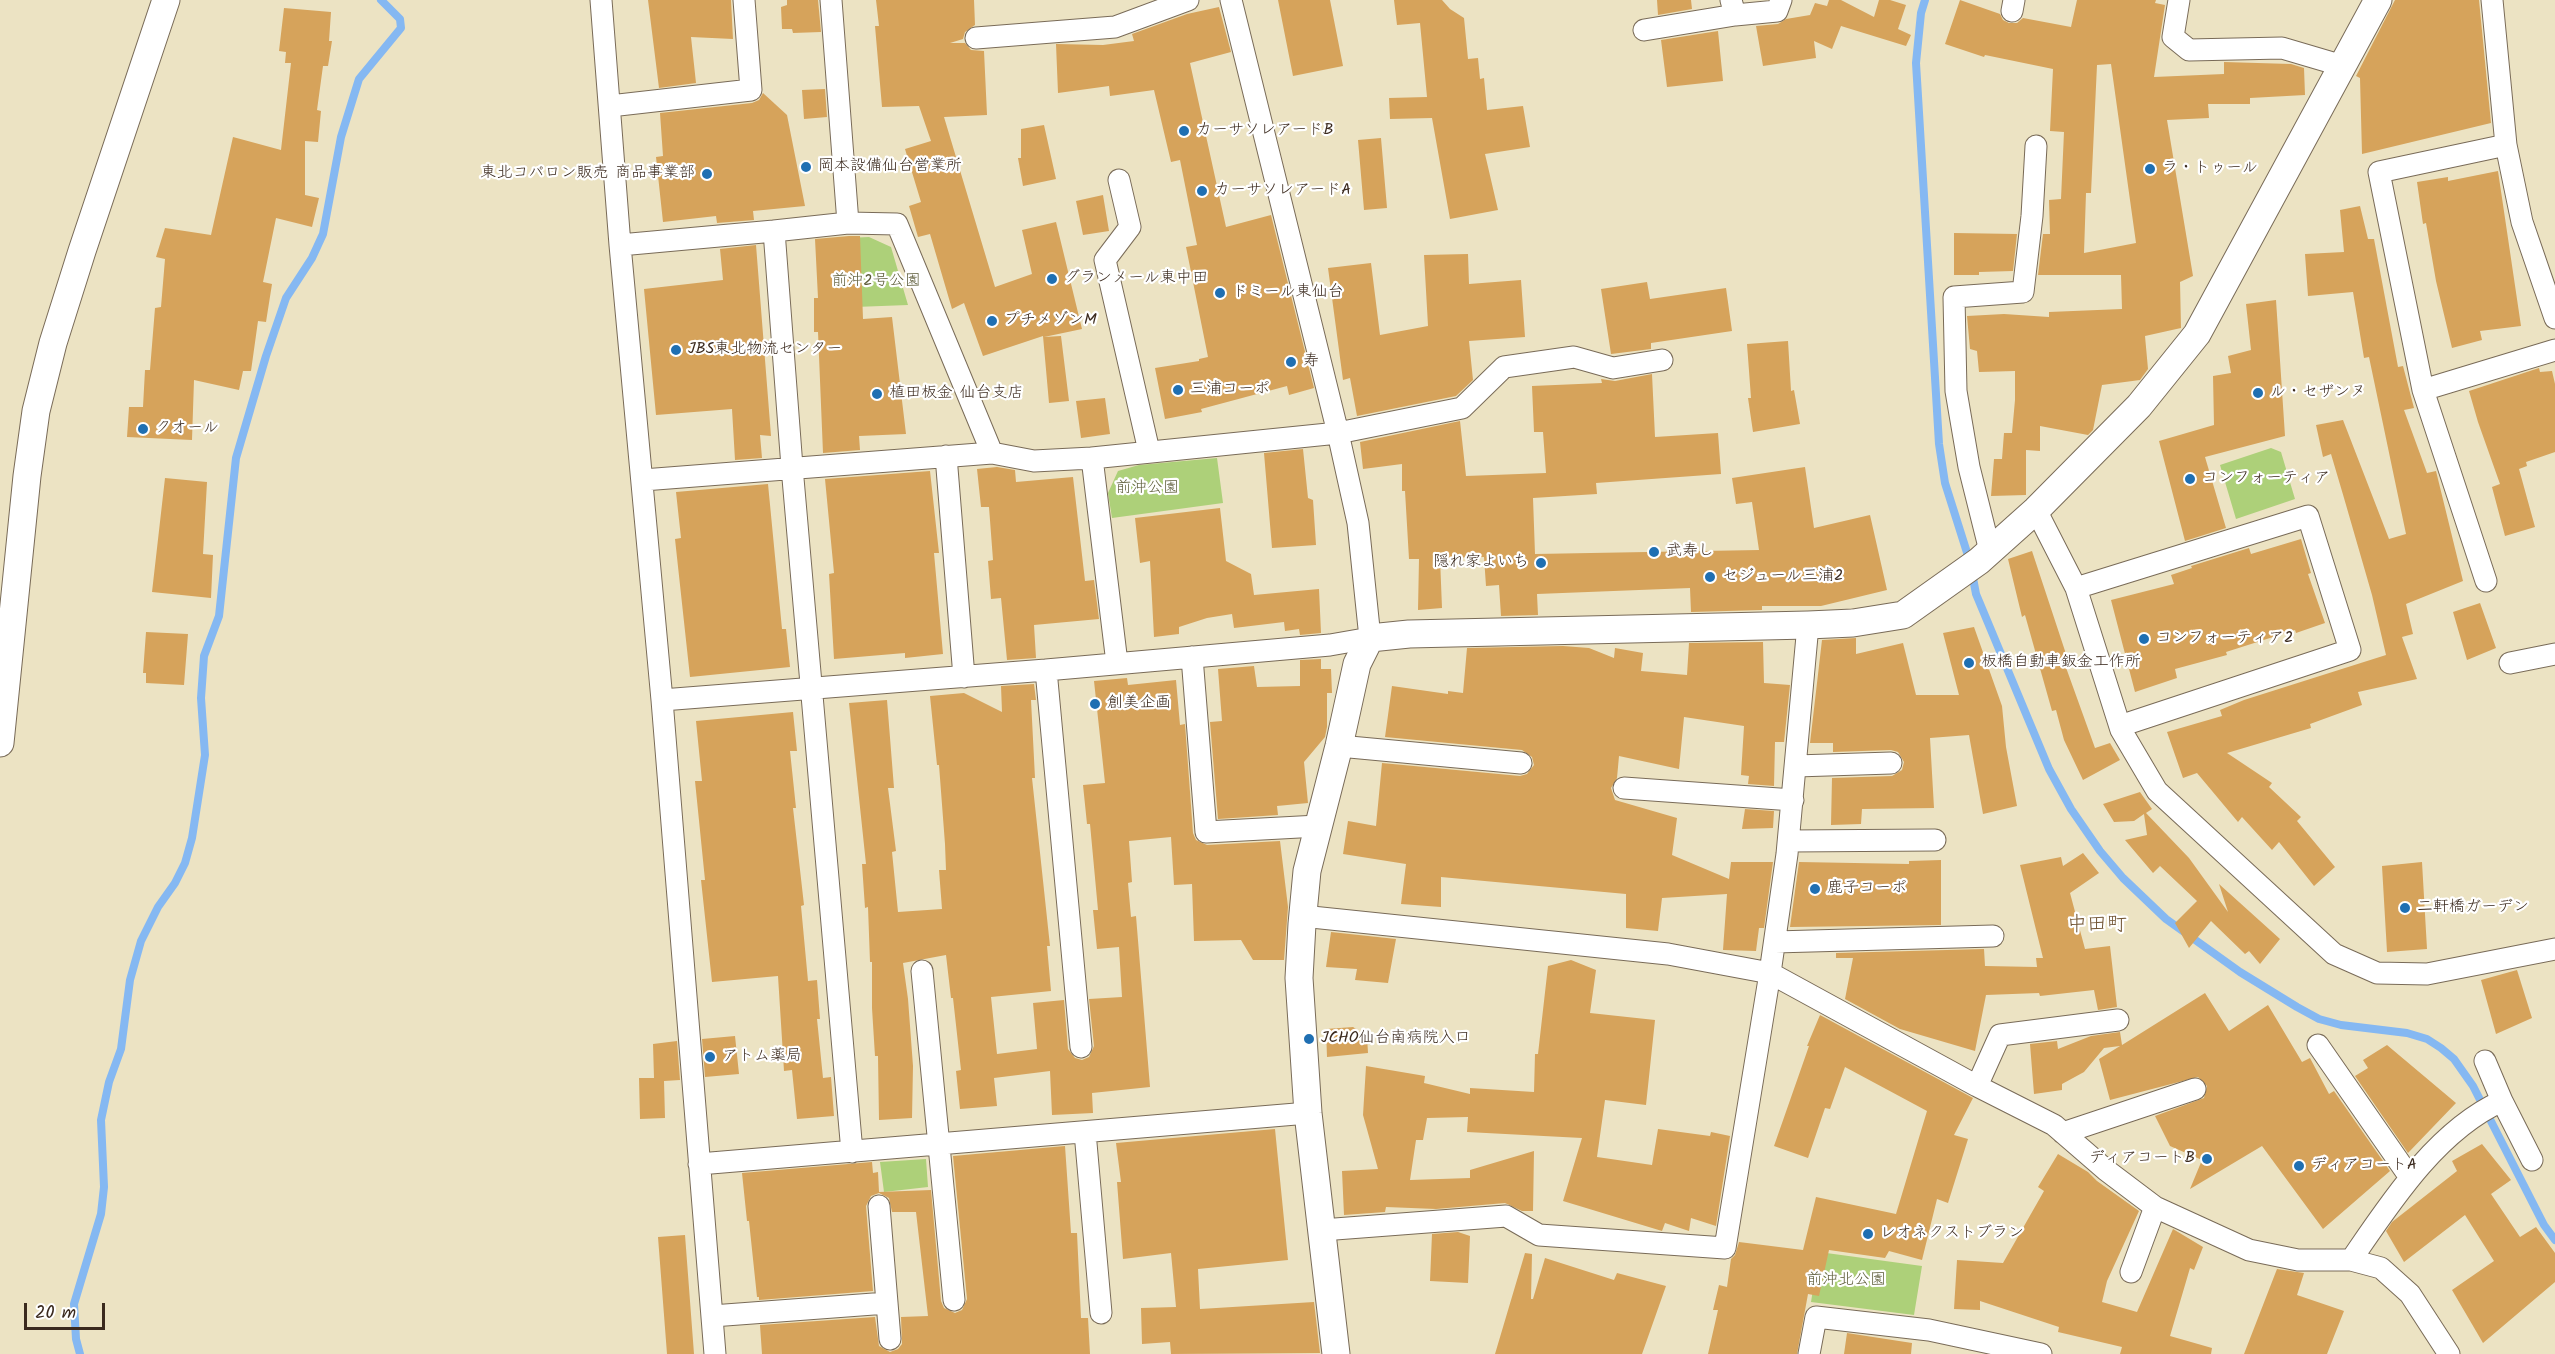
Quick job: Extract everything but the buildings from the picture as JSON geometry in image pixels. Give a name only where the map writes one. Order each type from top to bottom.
[{"type":"street","points":[[0,743],[27,476],[36,411],[53,343],[78,261],[166,0]]},
{"type":"street","points":[[601,0],[620,245],[662,700],[715,1354]]},
{"type":"street","points":[[610,106],[751,90],[744,0]]},
{"type":"street","points":[[831,0],[848,224]]},
{"type":"street","points":[[976,38],[1115,27],[1188,0]]},
{"type":"street","points":[[1231,0],[1338,433],[1358,523],[1370,638],[1357,664],[1307,871],[1299,978],[1308,1113],[1336,1354]]},
{"type":"street","points":[[1644,30],[1733,8],[1778,10],[1781,0]]},
{"type":"street","points":[[2178,0],[2173,37],[2189,50],[2282,48],[2343,66]]},
{"type":"street","points":[[662,700],[1330,645],[1409,634],[1808,625],[1853,623],[1903,615],[1977,562],[2036,510],[2139,406],[2197,334],[2378,0]]},
{"type":"street","points":[[2492,0],[2506,144],[2522,222],[2548,280],[2555,318]]},
{"type":"street","points":[[2486,581],[2423,390],[2379,172],[2506,144]]},
{"type":"street","points":[[1977,562],[1969,467],[1956,391],[1954,297],[2023,292],[2032,216],[2036,146]]},
{"type":"street","points":[[1119,180],[1130,227],[1105,260],[1149,451]]},
{"type":"street","points":[[620,245],[848,224],[897,224],[992,453]]},
{"type":"street","points":[[774,231],[792,467],[852,1152]]},
{"type":"street","points":[[2423,390],[2555,350]]},
{"type":"street","points":[[643,480],[992,453],[1034,461],[1092,458],[1338,433],[1462,408],[1504,367],[1574,357],[1613,368],[1662,360]]},
{"type":"street","points":[[946,456],[964,676]]},
{"type":"street","points":[[1092,458],[1117,663]]},
{"type":"street","points":[[2036,510],[2076,588],[2120,726],[2157,791],[2334,954],[2377,973],[2427,974],[2555,949]]},
{"type":"street","points":[[2076,588],[2308,516],[2350,650],[2120,726]]},
{"type":"street","points":[[1322,1230],[1506,1216],[1539,1235],[1725,1248],[1775,942],[1789,841],[1808,625]]},
{"type":"street","points":[[2510,663],[2555,654]]},
{"type":"street","points":[[1192,657],[1206,832],[1318,826]]},
{"type":"street","points":[[1046,670],[1081,1047]]},
{"type":"street","points":[[1339,746],[1521,763]]},
{"type":"street","points":[[1796,766],[1891,763]]},
{"type":"street","points":[[1624,788],[1793,800]]},
{"type":"street","points":[[1789,841],[1935,840]]},
{"type":"street","points":[[1302,916],[1668,954],[1770,973],[1977,1086],[2054,1125],[2106,1170],[2155,1207],[2249,1250],[2298,1260],[2351,1260],[2381,1268],[2410,1294],[2449,1354]]},
{"type":"street","points":[[1775,942],[1993,936]]},
{"type":"street","points":[[922,971],[954,1299]]},
{"type":"street","points":[[1977,1086],[2000,1035],[2118,1020]]},
{"type":"street","points":[[2318,1045],[2409,1176]]},
{"type":"street","points":[[2485,1061],[2492,1106],[2532,1160]]},
{"type":"street","points":[[2063,1133],[2195,1089]]},
{"type":"street","points":[[2351,1260],[2409,1176],[2492,1106]]},
{"type":"street","points":[[699,1164],[1308,1113]]},
{"type":"street","points":[[1085,1132],[1101,1312]]},
{"type":"street","points":[[879,1206],[890,1339]]},
{"type":"street","points":[[2131,1272],[2155,1207]]},
{"type":"street","points":[[712,1316],[887,1303]]},
{"type":"street","points":[[1809,1354],[1816,1317],[1929,1330],[2041,1354]]},
{"type":"green space","name":"前沖2号公園","points":[[869,237],[891,247],[908,305],[855,307],[847,238]]},
{"type":"green space","points":[[2271,448],[2281,452],[2295,499],[2236,519],[2220,465]]},
{"type":"green space","name":"前沖公園","points":[[1217,458],[1223,503],[1112,518],[1108,493],[1118,471],[1139,465]]},
{"type":"green space","points":[[926,1159],[928,1187],[884,1192],[880,1162]]},
{"type":"green space","name":"前沖北公園","points":[[1819,1252],[1922,1266],[1914,1315],[1811,1302]]},
{"type":"waterway","points":[[80,1354],[76,1339],[74,1304],[101,1214],[104,1187],[101,1120],[109,1082],[121,1049],[130,980],[141,941],[158,907],[175,883],[185,863],[192,838],[205,755],[201,698],[204,656],[219,616],[236,458],[286,298],[312,258],[323,234],[341,137],[359,79],[401,28],[400,19],[381,0]]},
{"type":"waterway","points":[[1925,0],[1921,13],[1916,63],[1939,444],[1945,483],[1970,562],[1976,594],[2049,769],[2071,809],[2100,851],[2123,878],[2166,919],[2240,972],[2319,1019],[2341,1025],[2407,1033],[2427,1039],[2454,1059],[2473,1086],[2544,1225],[2555,1240]]},
{"type":"place","name":"カーサソレアードB","points":[[1184,131]]},
{"type":"place","name":"岡本設備仙台営業所","points":[[806,167]]},
{"type":"place","name":"ラ・トゥール","points":[[2150,169]]},
{"type":"place","name":"東北コパロン販売 商品事業部","points":[[707,174]]},
{"type":"place","name":"カーサソレアードA","points":[[1202,191]]},
{"type":"place","name":"グランメール東中田","points":[[1052,279]]},
{"type":"place","name":"ドミール東仙台","points":[[1220,293]]},
{"type":"place","name":"プチメゾンM","points":[[992,321]]},
{"type":"place","name":"JBS東北物流センター","points":[[676,350]]},
{"type":"place","name":"寿","points":[[1291,362]]},
{"type":"place","name":"三浦コーポ","points":[[1178,390]]},
{"type":"place","name":"ル・セザンヌ","points":[[2258,393]]},
{"type":"place","name":"植田板金 仙台支店","points":[[877,394]]},
{"type":"place","name":"クオール","points":[[143,429]]},
{"type":"place","name":"コンフォーティア","points":[[2190,479]]},
{"type":"place","name":"武寿し","points":[[1654,552]]},
{"type":"place","name":"隠れ家よいち","points":[[1541,563]]},
{"type":"place","name":"セジュール三浦2","points":[[1710,577]]},
{"type":"place","name":"コンフォーティア2","points":[[2144,639]]},
{"type":"place","name":"板橋自動車鈑金工作所","points":[[1969,663]]},
{"type":"place","name":"創美企画","points":[[1095,704]]},
{"type":"place","name":"鹿子コーポ","points":[[1815,889]]},
{"type":"place","name":"二軒橋ガーデン","points":[[2405,908]]},
{"type":"place","name":"JCHO仙台南病院入口","points":[[1309,1039]]},
{"type":"place","name":"アトム薬局","points":[[710,1057]]},
{"type":"place","name":"ディアコートB","points":[[2207,1159]]},
{"type":"place","name":"ディアコートA","points":[[2299,1166]]},
{"type":"place","name":"レオネクストブラン","points":[[1868,1234]]},
{"type":"district","name":"中田町","points":[[2097,927]]}]
